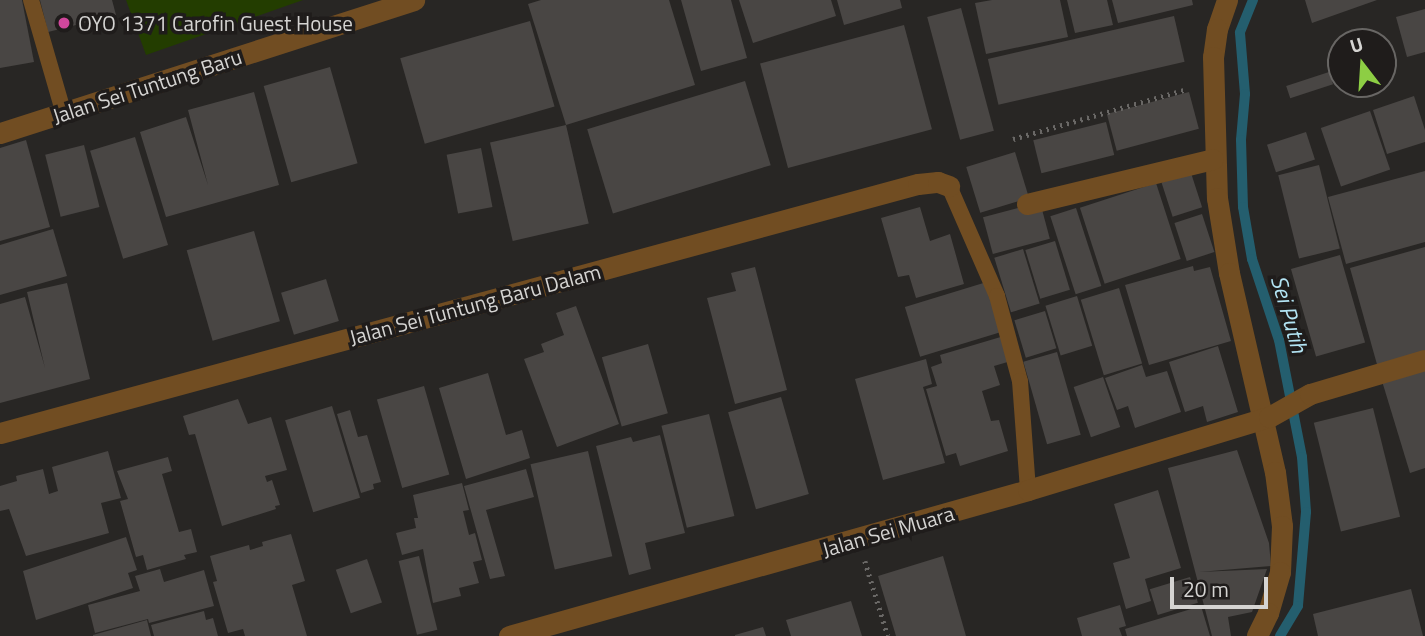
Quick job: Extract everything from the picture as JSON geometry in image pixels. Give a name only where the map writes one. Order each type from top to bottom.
[{"type":"street","name":"Jalan Sei Tuntung Baru","points":[[0,133],[414,0]]},
{"type":"street","points":[[1227,0],[1217,29],[1213,82],[1213,159],[1229,273],[1267,417],[1282,526],[1280,572],[1268,613],[1256,636]]},
{"type":"street","points":[[1027,204],[1213,159]]},
{"type":"street","name":"Jalan Sei Tuntung Baru Dalam","points":[[0,433],[918,184],[938,181],[949,186]]},
{"type":"street","name":"Jalan Sei Muara","points":[[509,636],[859,540],[1028,490],[1267,417],[1310,394],[1425,360]]},
{"type":"lane","points":[[30,0],[64,114]]},
{"type":"lane","points":[[949,186],[997,296],[1020,381],[1028,490]]},
{"type":"path","points":[[1013,139],[1213,82]]},
{"type":"path","points":[[859,540],[888,636]]},
{"type":"green space","points":[[126,0],[303,0],[146,55]]},
{"type":"building","points":[[0,0],[22,0],[34,62],[0,68]]},
{"type":"building","name":"OYO 1371 Carofin Guest House","points":[[40,0],[112,0],[116,15],[48,32]]},
{"type":"building","points":[[541,0],[669,0],[695,85],[566,125],[528,4]]},
{"type":"building","points":[[681,0],[731,0],[747,58],[701,71]]},
{"type":"building","points":[[739,0],[831,0],[836,16],[753,43]]},
{"type":"building","points":[[837,0],[900,0],[902,8],[844,25]]},
{"type":"building","points":[[992,0],[1060,0],[1068,37],[986,54],[975,3]]},
{"type":"building","points":[[1067,0],[1107,0],[1113,25],[1075,33]]},
{"type":"building","points":[[1112,0],[1192,0],[1193,5],[1118,23]]},
{"type":"building","points":[[1305,0],[1377,0],[1312,23]]},
{"type":"building","points":[[961,8],[994,131],[960,140],[927,17]]},
{"type":"building","points":[[1425,9],[1425,52],[1407,57],[1396,17]]},
{"type":"building","points":[[1174,16],[1185,62],[998,105],[988,59]]},
{"type":"building","points":[[530,21],[555,107],[425,144],[400,58]]},
{"type":"building","points":[[904,25],[932,129],[788,168],[760,64]]},
{"type":"building","points":[[330,67],[358,163],[291,182],[264,86]]},
{"type":"building","points":[[1327,73],[1327,86],[1290,98],[1286,86]]},
{"type":"building","points":[[745,81],[771,165],[613,213],[587,129]]},
{"type":"building","points":[[254,92],[279,185],[166,217],[140,132],[186,117],[208,185],[188,110]]},
{"type":"building","points":[[1189,92],[1199,129],[1117,151],[1107,114]]},
{"type":"building","points":[[1414,96],[1425,130],[1425,142],[1387,154],[1373,110]]},
{"type":"building","points":[[1370,111],[1390,170],[1341,187],[1321,128]]},
{"type":"building","points":[[1106,122],[1114,155],[1041,173],[1033,140]]},
{"type":"building","points":[[566,125],[589,223],[513,241],[490,143]]},
{"type":"building","points":[[1306,132],[1315,160],[1276,172],[1267,145]]},
{"type":"building","points":[[135,137],[168,245],[123,259],[90,151]]},
{"type":"building","points":[[26,140],[50,227],[0,241],[0,148]]},
{"type":"building","points":[[84,145],[99,207],[61,217],[45,155]]},
{"type":"building","points":[[481,148],[492,207],[458,214],[447,155]]},
{"type":"building","points":[[1015,152],[1029,198],[980,213],[966,167]]},
{"type":"building","points":[[1319,165],[1340,248],[1299,259],[1278,175]]},
{"type":"building","points":[[1425,171],[1425,242],[1346,264],[1328,197]]},
{"type":"building","points":[[1191,173],[1202,207],[1173,217],[1162,183]]},
{"type":"building","points":[[1156,183],[1181,259],[1105,284],[1080,208]]},
{"type":"building","points":[[1040,202],[1050,239],[993,254],[983,217]]},
{"type":"building","points":[[920,207],[930,241],[950,234],[964,284],[916,298],[909,275],[898,277],[881,218]]},
{"type":"building","points":[[1076,208],[1101,286],[1076,294],[1050,216]]},
{"type":"building","points":[[1202,214],[1214,252],[1187,261],[1174,223]]},
{"type":"building","points":[[53,229],[67,276],[0,295],[0,245]]},
{"type":"building","points":[[254,231],[280,321],[213,341],[187,250]]},
{"type":"building","points":[[1055,241],[1070,290],[1040,299],[1025,250]]},
{"type":"building","points":[[1425,247],[1425,355],[1378,368],[1350,268]]},
{"type":"building","points":[[1023,249],[1040,304],[1011,312],[994,258]]},
{"type":"building","points":[[1340,255],[1365,342],[1316,357],[1291,269]]},
{"type":"building","points":[[1193,266],[1194,271],[1210,267],[1231,341],[1149,365],[1125,285]]},
{"type":"building","points":[[755,267],[787,390],[735,404],[707,298],[736,291],[731,273]]},
{"type":"building","points":[[326,279],[339,321],[294,335],[281,293]]},
{"type":"building","points":[[990,281],[1005,331],[920,357],[905,307]]},
{"type":"building","points":[[67,283],[90,379],[0,403],[0,304],[25,297],[45,368],[27,292]]},
{"type":"building","points":[[1119,288],[1142,364],[1104,375],[1081,300]]},
{"type":"building","points":[[1077,296],[1092,346],[1061,355],[1045,306]]},
{"type":"building","points":[[576,306],[619,424],[557,447],[524,359],[544,352],[541,344],[564,335],[556,313]]},
{"type":"building","points":[[1045,311],[1056,348],[1026,358],[1014,320]]},
{"type":"building","points":[[1004,336],[1011,361],[994,366],[1000,385],[982,391],[991,421],[999,420],[1008,451],[960,466],[956,453],[946,456],[926,389],[937,386],[931,367],[942,363],[940,355]]},
{"type":"building","points":[[648,344],[668,413],[622,426],[602,357]]},
{"type":"building","points":[[1218,346],[1238,412],[1207,422],[1203,406],[1185,412],[1169,362]]},
{"type":"building","points":[[1057,352],[1081,435],[1047,444],[1023,362]]},
{"type":"building","points":[[926,359],[932,384],[923,387],[945,463],[883,480],[855,379]]},
{"type":"building","points":[[1142,365],[1146,377],[1167,371],[1181,412],[1135,428],[1128,406],[1117,410],[1105,378]]},
{"type":"building","points":[[1425,368],[1425,468],[1410,473],[1382,381]]},
{"type":"building","points":[[488,373],[506,435],[522,430],[530,458],[466,479],[439,388]]},
{"type":"building","points":[[1103,377],[1120,427],[1091,437],[1074,387]]},
{"type":"building","points":[[424,386],[449,474],[402,488],[377,400]]},
{"type":"building","points":[[781,397],[809,494],[756,509],[728,412]]},
{"type":"building","points":[[238,399],[248,424],[271,417],[287,470],[265,476],[267,482],[272,480],[280,505],[275,506],[276,509],[222,526],[195,434],[189,435],[183,416]]},
{"type":"building","points":[[332,406],[360,498],[313,512],[285,420]]},
{"type":"building","points":[[1373,408],[1400,517],[1341,531],[1314,423]]},
{"type":"building","points":[[350,410],[358,437],[367,435],[381,482],[373,484],[374,489],[361,493],[337,414]]},
{"type":"building","points":[[709,414],[734,516],[687,528],[661,426]]},
{"type":"building","points":[[660,435],[685,533],[645,543],[651,569],[629,575],[596,446],[631,437],[633,442]]},
{"type":"building","points":[[1237,450],[1269,543],[1271,566],[1199,572],[1267,569],[1252,612],[1228,617],[1231,636],[1212,636],[1168,468]]},
{"type":"building","points":[[108,451],[121,498],[101,503],[109,533],[26,556],[9,509],[0,511],[0,486],[17,481],[16,476],[43,469],[49,494],[58,491],[52,467]]},
{"type":"building","points":[[588,451],[612,556],[555,570],[531,464]]},
{"type":"building","points":[[168,457],[172,471],[162,474],[179,532],[191,529],[197,552],[184,555],[186,559],[147,570],[143,555],[136,557],[120,501],[128,499],[117,471]]},
{"type":"building","points":[[526,469],[534,497],[486,510],[505,576],[490,579],[464,486]]},
{"type":"building","points":[[462,483],[469,510],[463,511],[469,535],[475,533],[482,560],[473,562],[479,583],[459,588],[461,596],[433,603],[423,549],[402,555],[396,533],[416,528],[414,518],[418,518],[413,495]]},
{"type":"building","points":[[1158,490],[1181,568],[1145,579],[1151,601],[1126,609],[1113,563],[1130,558],[1114,504]]},
{"type":"building","points":[[291,534],[305,581],[292,585],[307,636],[245,636],[243,629],[228,633],[213,582],[217,581],[210,556],[249,545],[250,550],[263,546],[262,542]]},
{"type":"building","points":[[126,537],[137,570],[128,573],[133,588],[36,620],[23,571]]},
{"type":"building","points":[[419,556],[437,630],[417,635],[399,561]]},
{"type":"building","points":[[943,556],[966,636],[896,636],[878,576]]},
{"type":"building","points":[[367,559],[382,602],[351,613],[336,570]]},
{"type":"building","points":[[160,569],[164,582],[204,570],[214,606],[149,623],[148,619],[95,633],[88,605],[140,591],[135,576]]},
{"type":"building","points":[[1190,577],[1198,603],[1158,615],[1150,589]]},
{"type":"building","points":[[1411,589],[1423,636],[1318,636],[1313,614]]},
{"type":"building","points":[[851,601],[862,636],[791,636],[786,620]]},
{"type":"building","points":[[1120,605],[1126,626],[1119,628],[1122,636],[1082,636],[1077,618]]},
{"type":"building","points":[[1201,606],[1210,636],[1127,636],[1125,629]]},
{"type":"building","points":[[204,611],[206,620],[213,618],[218,636],[154,636],[151,625]]},
{"type":"building","points":[[147,620],[151,636],[93,636],[93,635]]},
{"type":"building","points":[[763,627],[766,636],[735,636],[735,635]]},
{"type":"waterway","name":"Sei Putih","points":[[1253,0],[1240,33],[1245,94],[1241,140],[1243,207],[1252,259],[1279,340],[1302,457],[1306,512],[1298,606],[1280,636]]},
{"type":"place","name":"OYO 1371 Carofin Guest House","points":[[64,23]]}]
